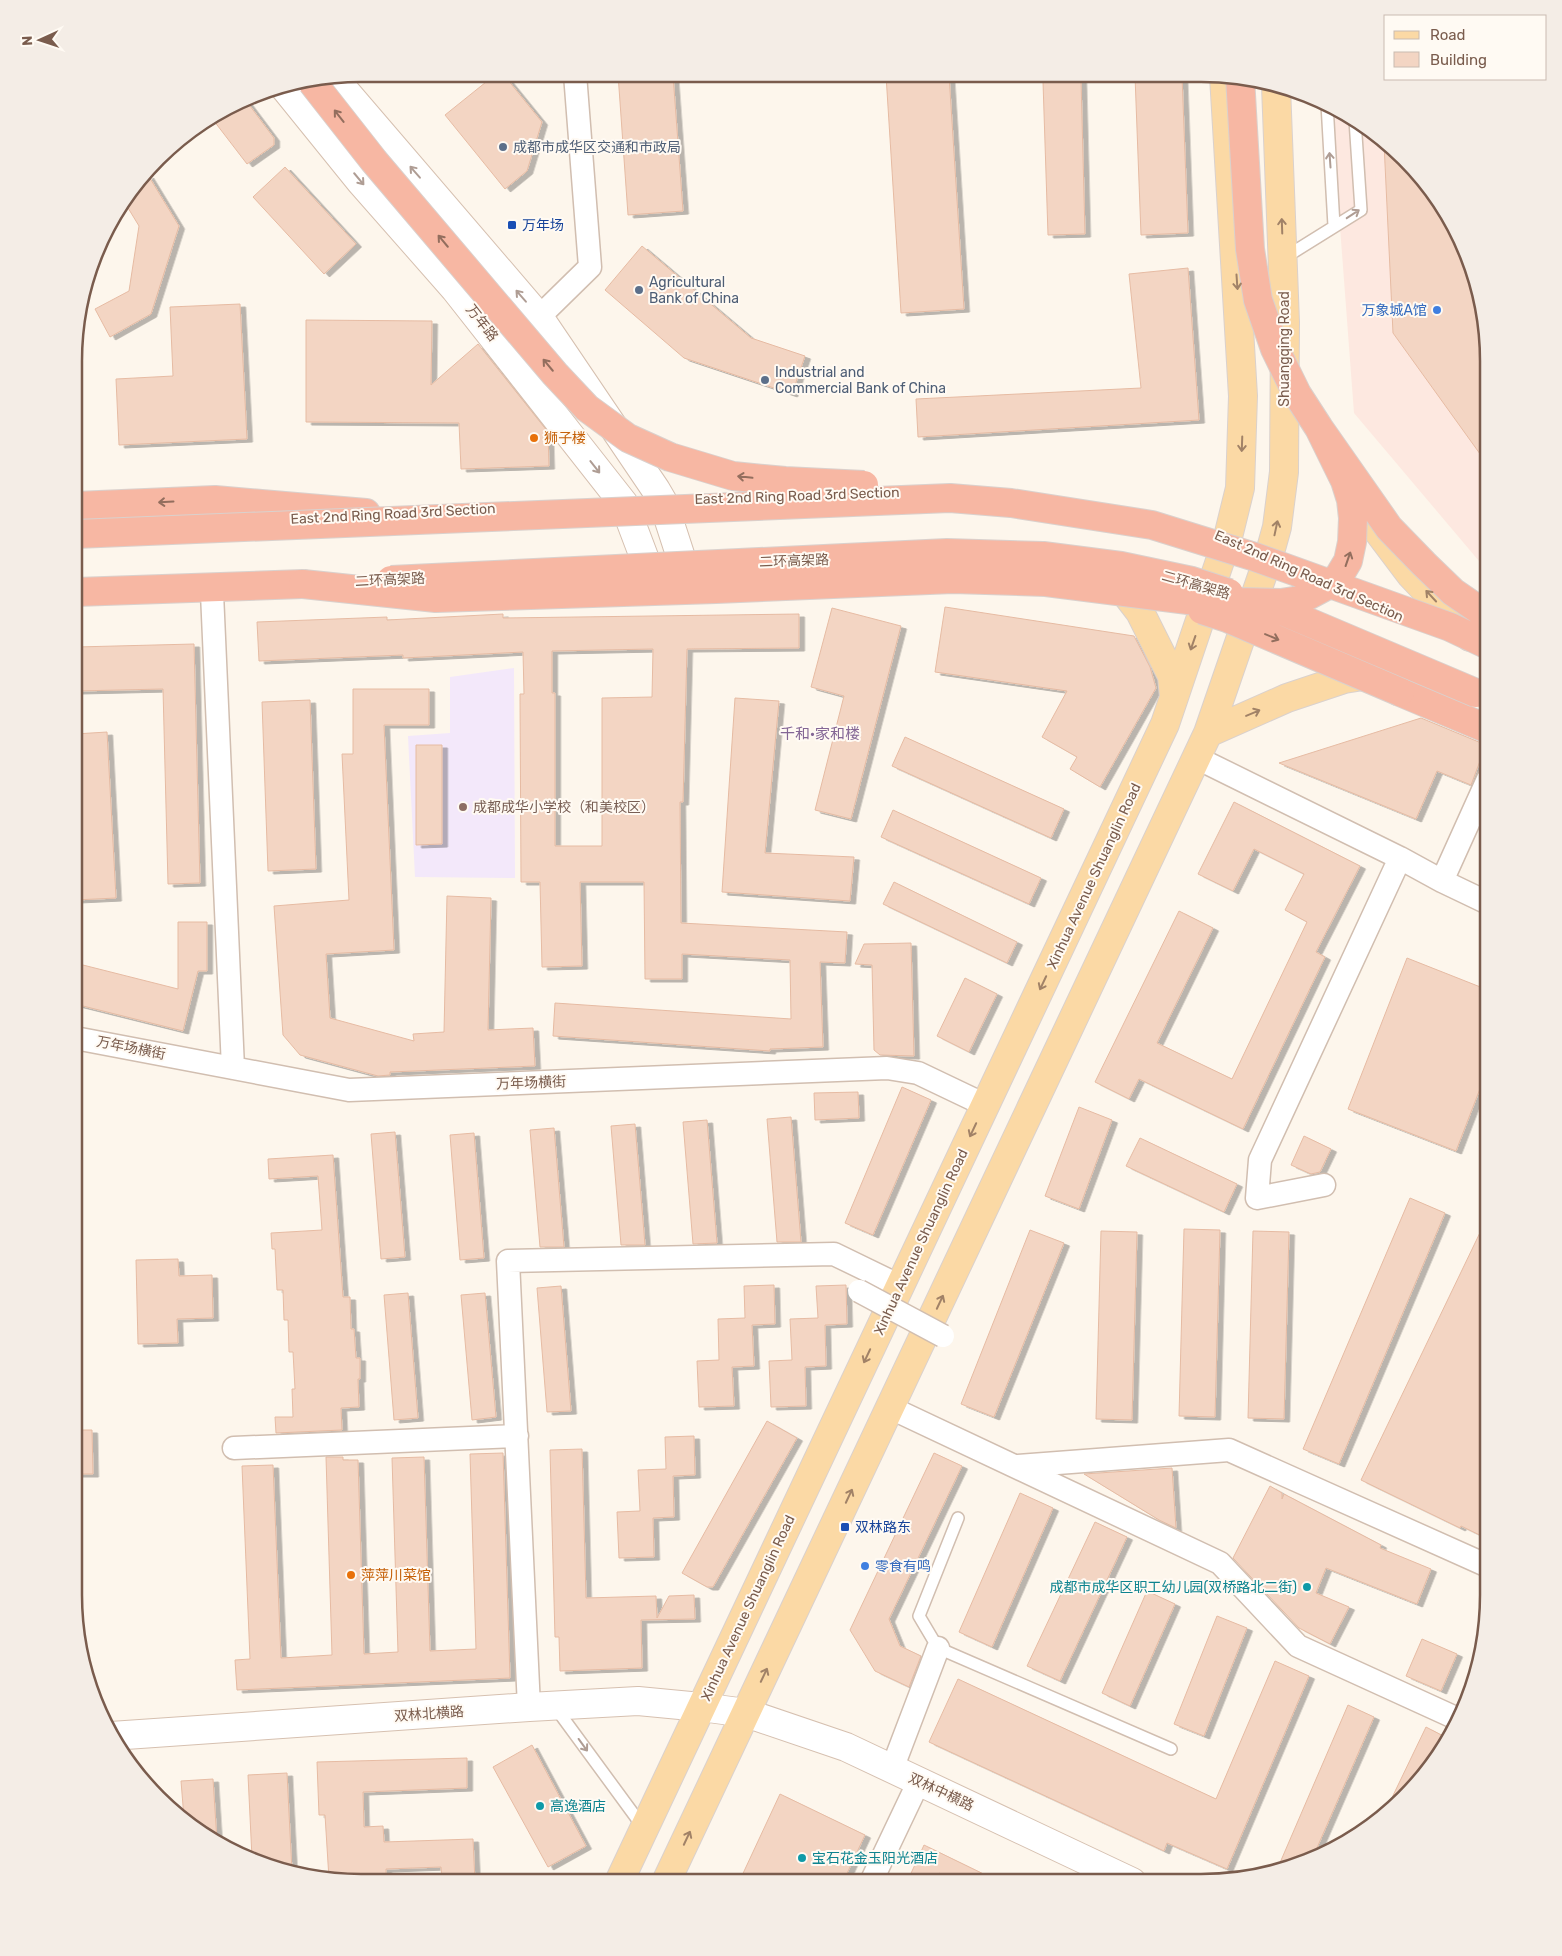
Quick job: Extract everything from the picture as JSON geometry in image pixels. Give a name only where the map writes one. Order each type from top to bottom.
[{"type":"highway","points":[[1240,86],[1250,249],[1258,300],[1275,349],[1297,394],[1390,528],[1453,592],[1480,611]]},
{"type":"highway","points":[[316,87],[374,161],[555,374],[587,408],[628,438],[670,457],[733,476],[864,485],[950,498],[1011,503],[1152,525],[1255,556],[1450,627],[1480,641]]},
{"type":"highway","points":[[303,584],[436,598],[706,590],[953,579],[1046,582],[1160,598],[1231,603],[1281,603],[1300,600],[1314,593],[1339,576],[1348,561],[1352,542],[1353,518],[1351,500],[1319,428]]},
{"type":"highway","points":[[82,534],[950,498]]},
{"type":"highway","points":[[82,506],[215,500],[382,514]]},
{"type":"highway","name":"二环高架路","points":[[82,592],[303,584],[947,553],[1043,556],[1121,566],[1192,581],[1287,613],[1480,696]]},
{"type":"highway","points":[[1160,598],[1227,618],[1394,682],[1480,725]]},
{"type":"main road","points":[[339,84],[539,317],[663,502],[687,576]]},
{"type":"main road","points":[[1209,596],[1228,537],[1240,488],[1244,396],[1224,84]]},
{"type":"main road","name":"万年路","points":[[288,92],[360,181],[455,288],[624,504],[652,578]]},
{"type":"main road","name":"Shuangqing Road","points":[[1251,608],[1277,527],[1284,472],[1285,322],[1276,93]]},
{"type":"main road","points":[[1285,322],[1303,383],[1323,438],[1345,486],[1411,575],[1480,648]]},
{"type":"main road","name":"East 2nd Ring Road 3rd Section","points":[[82,528],[976,490],[1170,520],[1228,537],[1339,591],[1417,623],[1480,653]]},
{"type":"main road","points":[[82,599],[652,578],[960,562],[1085,568],[1209,596],[1251,608],[1394,682],[1480,718]]},
{"type":"main road","points":[[1085,568],[1120,586],[1140,612],[1172,676],[1174,697]]},
{"type":"main road","name":"Xinhua Avenue Shuanglin Road","points":[[623,1874],[1165,724],[1209,596]]},
{"type":"main road","points":[[670,1874],[1197,758],[1208,733],[1251,608]]},
{"type":"main road","points":[[1208,733],[1287,698],[1344,679],[1394,682]]},
{"type":"main road","name":"双林北横路","points":[[121,1735],[638,1701],[746,1713]]},
{"type":"main road","name":"双林中横路","points":[[746,1713],[846,1747],[1115,1874]]},
{"type":"street","points":[[539,317],[590,267],[576,82]]},
{"type":"street","points":[[212,593],[233,1068]]},
{"type":"street","points":[[1197,758],[1480,899]]},
{"type":"street","points":[[1442,881],[1480,797]]},
{"type":"street","points":[[1324,1185],[1257,1198],[1260,1160],[1400,858]]},
{"type":"street","name":"万年场横街","points":[[82,1039],[348,1090],[887,1068],[918,1073],[985,1105]]},
{"type":"street","points":[[542,1706],[517,1436],[508,1261],[834,1254],[900,1286]]},
{"type":"street","points":[[860,1291],[943,1336]]},
{"type":"street","points":[[891,1408],[1220,1563],[1298,1646],[1452,1716]]},
{"type":"street","points":[[234,1448],[517,1436]]},
{"type":"street","points":[[1017,1466],[1229,1450],[1480,1562]]},
{"type":"street","points":[[892,1769],[938,1648]]},
{"type":"street","points":[[875,1874],[919,1781]]},
{"type":"lane","points":[[1328,113],[1334,226]]},
{"type":"lane","points":[[1283,259],[1361,210],[1356,130]]},
{"type":"lane","points":[[958,1518],[919,1616],[938,1648],[1171,1749]]},
{"type":"lane","points":[[542,1706],[644,1829]]},
{"type":"shaded area","points":[[1332,115],[1370,140],[1398,164],[1422,192],[1451,238],[1465,272],[1477,325],[1480,362],[1480,561],[1354,413]]},
{"type":"shaded area","name":"成都成华小学校（和美校区）","points":[[514,668],[515,878],[415,877],[408,736],[450,733],[450,677]]},
{"type":"building","name":"成都市成华区交通和市政局","points":[[486,82],[510,82],[542,122],[527,171],[505,189],[445,115]]},
{"type":"building","points":[[619,82],[674,82],[683,211],[628,215]]},
{"type":"building","points":[[886,82],[949,82],[964,309],[901,313]]},
{"type":"building","points":[[1043,82],[1081,82],[1085,234],[1048,235]]},
{"type":"building","points":[[1135,82],[1182,82],[1188,233],[1141,235]]},
{"type":"building","points":[[250,106],[274,138],[274,145],[247,164],[216,124]]},
{"type":"building","name":"万象城A馆","points":[[1384,152],[1398,164],[1422,192],[1451,238],[1465,272],[1474,307],[1479,344],[1480,454],[1393,333]]},
{"type":"building","points":[[285,167],[356,244],[324,274],[253,197]]},
{"type":"building","points":[[151,179],[179,226],[151,314],[110,337],[95,309],[129,291],[139,226],[129,209]]},
{"type":"building","points":[[642,246],[751,338],[805,356],[792,394],[684,358],[605,290]]},
{"type":"building","points":[[1188,268],[1199,420],[918,437],[916,399],[1141,388],[1129,274]]},
{"type":"building","points":[[240,304],[247,439],[119,445],[116,379],[173,376],[170,307]]},
{"type":"building","points":[[306,320],[432,321],[431,385],[478,344],[548,432],[549,466],[461,469],[459,423],[306,422]]},
{"type":"building","points":[[945,607],[1134,636],[1150,667],[1156,688],[1100,787],[1070,769],[1077,757],[1042,737],[1067,691],[935,672]]},
{"type":"building","points":[[832,608],[901,626],[851,819],[815,810],[844,696],[811,687]]},
{"type":"building","points":[[503,614],[503,618],[799,614],[799,648],[687,649],[683,802],[680,802],[681,923],[847,932],[845,963],[820,962],[823,1047],[770,1049],[770,1051],[553,1036],[555,1003],[791,1019],[790,960],[682,954],[682,979],[645,979],[644,882],[580,882],[582,966],[542,967],[540,882],[521,882],[520,694],[524,694],[523,652],[403,658],[403,655],[259,661],[257,622],[387,617],[387,620]],"holes":[[[653,649],[652,697],[602,698],[602,846],[555,846],[555,693],[552,693],[552,651]]]},
{"type":"building","points":[[194,644],[200,883],[168,884],[163,689],[82,691],[82,647]]},
{"type":"building","points":[[353,689],[429,689],[429,725],[384,725],[394,950],[326,954],[330,1018],[414,1041],[413,1034],[444,1032],[447,896],[491,898],[488,1030],[533,1028],[535,1066],[390,1072],[390,1075],[378,1076],[300,1055],[283,1035],[274,906],[349,900],[342,754],[353,754]]},
{"type":"building","points":[[735,698],[779,701],[765,853],[854,857],[850,901],[722,892]]},
{"type":"building","points":[[310,700],[316,869],[268,871],[262,702]]},
{"type":"building","points":[[1421,718],[1480,743],[1480,761],[1471,785],[1437,771],[1416,819],[1279,763]]},
{"type":"building","points":[[107,732],[116,898],[82,900],[82,734]]},
{"type":"building","points":[[905,737],[1064,809],[1051,838],[892,766]]},
{"type":"building","points":[[416,745],[442,745],[442,844],[416,845]]},
{"type":"building","points":[[1234,802],[1360,866],[1316,952],[1325,957],[1243,1129],[1139,1079],[1129,1099],[1095,1082],[1179,911],[1213,928],[1157,1043],[1232,1079],[1307,922],[1285,910],[1304,874],[1254,849],[1233,891],[1198,874]]},
{"type":"building","points":[[893,810],[1041,878],[1029,904],[881,837]]},
{"type":"building","points":[[894,882],[1017,942],[1007,963],[883,904]]},
{"type":"building","points":[[178,922],[207,922],[207,971],[198,971],[183,1031],[82,1006],[82,965],[178,989]]},
{"type":"building","points":[[911,943],[914,1056],[880,1055],[874,1050],[872,965],[855,964],[864,944]]},
{"type":"building","points":[[1407,958],[1480,987],[1480,1089],[1456,1151],[1348,1109]]},
{"type":"building","points":[[965,978],[997,994],[969,1052],[937,1036]]},
{"type":"building","points":[[902,1087],[931,1100],[873,1235],[845,1223]]},
{"type":"building","points":[[858,1092],[859,1118],[815,1120],[814,1093]]},
{"type":"building","points":[[1079,1107],[1112,1120],[1079,1209],[1045,1196]]},
{"type":"building","points":[[791,1117],[801,1242],[777,1242],[767,1119]]},
{"type":"building","points":[[707,1120],[717,1243],[693,1244],[683,1122]]},
{"type":"building","points":[[635,1124],[645,1245],[621,1245],[611,1126]]},
{"type":"building","points":[[554,1128],[564,1247],[540,1247],[530,1130]]},
{"type":"building","points":[[395,1132],[405,1257],[381,1259],[371,1134]]},
{"type":"building","points":[[474,1133],[484,1258],[460,1260],[450,1135]]},
{"type":"building","points":[[1304,1136],[1331,1149],[1320,1172],[1311,1174],[1291,1165]]},
{"type":"building","points":[[1140,1138],[1237,1184],[1224,1212],[1126,1166]]},
{"type":"building","points":[[333,1155],[343,1297],[350,1297],[351,1329],[354,1329],[356,1358],[360,1358],[360,1379],[358,1379],[359,1407],[341,1408],[342,1430],[276,1433],[275,1417],[293,1417],[292,1389],[295,1389],[293,1352],[289,1352],[288,1320],[284,1320],[283,1290],[277,1290],[275,1249],[272,1249],[271,1233],[322,1230],[318,1176],[269,1179],[268,1159]]},
{"type":"building","points":[[1410,1198],[1445,1213],[1339,1464],[1303,1449]]},
{"type":"building","points":[[1184,1229],[1220,1230],[1215,1417],[1179,1416]]},
{"type":"building","points":[[1030,1230],[1064,1243],[994,1417],[961,1404]]},
{"type":"building","points":[[1101,1231],[1137,1232],[1132,1420],[1096,1419]]},
{"type":"building","points":[[1253,1231],[1289,1232],[1284,1419],[1248,1418]]},
{"type":"building","points":[[1480,1233],[1480,1535],[1461,1526],[1460,1528],[1361,1480]]},
{"type":"building","points":[[178,1259],[179,1276],[212,1275],[213,1318],[177,1319],[178,1343],[138,1344],[136,1260]]},
{"type":"building","points":[[774,1285],[775,1324],[752,1325],[754,1366],[732,1367],[734,1406],[699,1407],[697,1361],[719,1360],[718,1319],[745,1318],[744,1286]]},
{"type":"building","points":[[846,1285],[847,1324],[825,1325],[826,1366],[805,1367],[806,1406],[771,1407],[769,1361],[792,1360],[790,1319],[818,1318],[816,1286]]},
{"type":"building","points":[[561,1286],[571,1411],[547,1412],[537,1288]]},
{"type":"building","points":[[408,1293],[418,1418],[394,1420],[384,1295]]},
{"type":"building","points":[[485,1293],[496,1417],[472,1420],[461,1295]]},
{"type":"building","points":[[767,1421],[797,1438],[713,1587],[707,1587],[682,1573]]},
{"type":"building","points":[[82,1430],[92,1430],[93,1474],[82,1474]]},
{"type":"building","points":[[694,1436],[695,1475],[673,1476],[674,1517],[653,1518],[654,1557],[619,1558],[617,1512],[640,1511],[638,1470],[666,1469],[665,1437]]},
{"type":"building","points":[[582,1449],[586,1598],[656,1596],[657,1618],[669,1596],[694,1595],[695,1619],[641,1620],[642,1668],[560,1671],[559,1637],[555,1637],[550,1450]]},
{"type":"building","points":[[503,1453],[510,1678],[237,1690],[235,1660],[250,1659],[242,1466],[273,1465],[281,1658],[332,1655],[326,1457],[343,1457],[343,1460],[358,1460],[364,1654],[398,1652],[392,1458],[424,1457],[430,1651],[476,1649],[470,1454]]},
{"type":"building","points":[[934,1453],[962,1466],[889,1619],[900,1646],[921,1656],[909,1687],[875,1671],[850,1630]]},
{"type":"building","points":[[1172,1468],[1176,1528],[1159,1520],[1084,1474]]},
{"type":"building","name":"成都市成华区职工幼儿园(双桥路北二街)","points":[[1270,1486],[1282,1493],[1282,1499],[1284,1494],[1381,1545],[1380,1548],[1431,1569],[1417,1604],[1326,1568],[1316,1593],[1349,1607],[1330,1644],[1299,1628],[1233,1558]]},
{"type":"building","points":[[1020,1493],[1053,1508],[992,1647],[959,1632]]},
{"type":"building","points":[[1095,1522],[1127,1537],[1060,1681],[1027,1666]]},
{"type":"building","points":[[1147,1591],[1175,1604],[1130,1706],[1102,1693]]},
{"type":"building","points":[[1217,1616],[1247,1628],[1204,1736],[1174,1724]]},
{"type":"building","points":[[1422,1639],[1457,1654],[1441,1691],[1406,1676]]},
{"type":"building","points":[[1275,1661],[1309,1676],[1227,1869],[1167,1843],[1164,1851],[929,1742],[958,1679],[1216,1799]]},
{"type":"building","points":[[1348,1705],[1374,1717],[1317,1848],[1280,1862]]},
{"type":"building","points":[[1426,1727],[1441,1735],[1422,1764],[1392,1797]]},
{"type":"building","name":"高逸酒店","points":[[532,1745],[586,1846],[548,1867],[493,1767]]},
{"type":"building","points":[[467,1758],[467,1788],[363,1792],[364,1827],[383,1826],[384,1842],[473,1839],[475,1874],[441,1874],[441,1867],[386,1869],[386,1874],[329,1871],[325,1815],[319,1815],[317,1762]]},
{"type":"building","points":[[287,1773],[292,1864],[252,1851],[248,1775]]},
{"type":"building","points":[[213,1779],[216,1832],[183,1808],[181,1781]]},
{"type":"building","name":"宝石花金玉阳光酒店","points":[[780,1794],[865,1835],[847,1874],[743,1874]]},
{"type":"building","points":[[924,1845],[984,1874],[939,1873],[911,1874]]},
{"type":"place","name":"成都市成华区交通和市政局","points":[[503,147]]},
{"type":"place","name":"万年场","points":[[512,225]]},
{"type":"place","name":"Agricultural Bank of China","points":[[639,290]]},
{"type":"place","name":"万象城A馆","points":[[1437,310]]},
{"type":"place","name":"Industrial and Commercial Bank of China","points":[[765,380]]},
{"type":"place","name":"狮子楼","points":[[534,438]]},
{"type":"place","name":"成都成华小学校（和美校区）","points":[[463,807]]},
{"type":"place","name":"双林路东","points":[[845,1527]]},
{"type":"place","name":"零食有鸣","points":[[865,1566]]},
{"type":"place","name":"萍萍川菜馆","points":[[351,1575]]},
{"type":"place","name":"成都市成华区职工幼儿园(双桥路北二街)","points":[[1307,1587]]},
{"type":"place","name":"高逸酒店","points":[[540,1806]]},
{"type":"place","name":"宝石花金玉阳光酒店","points":[[802,1858]]},
{"type":"district","name":"千和·家和楼","points":[[820,734]]}]
